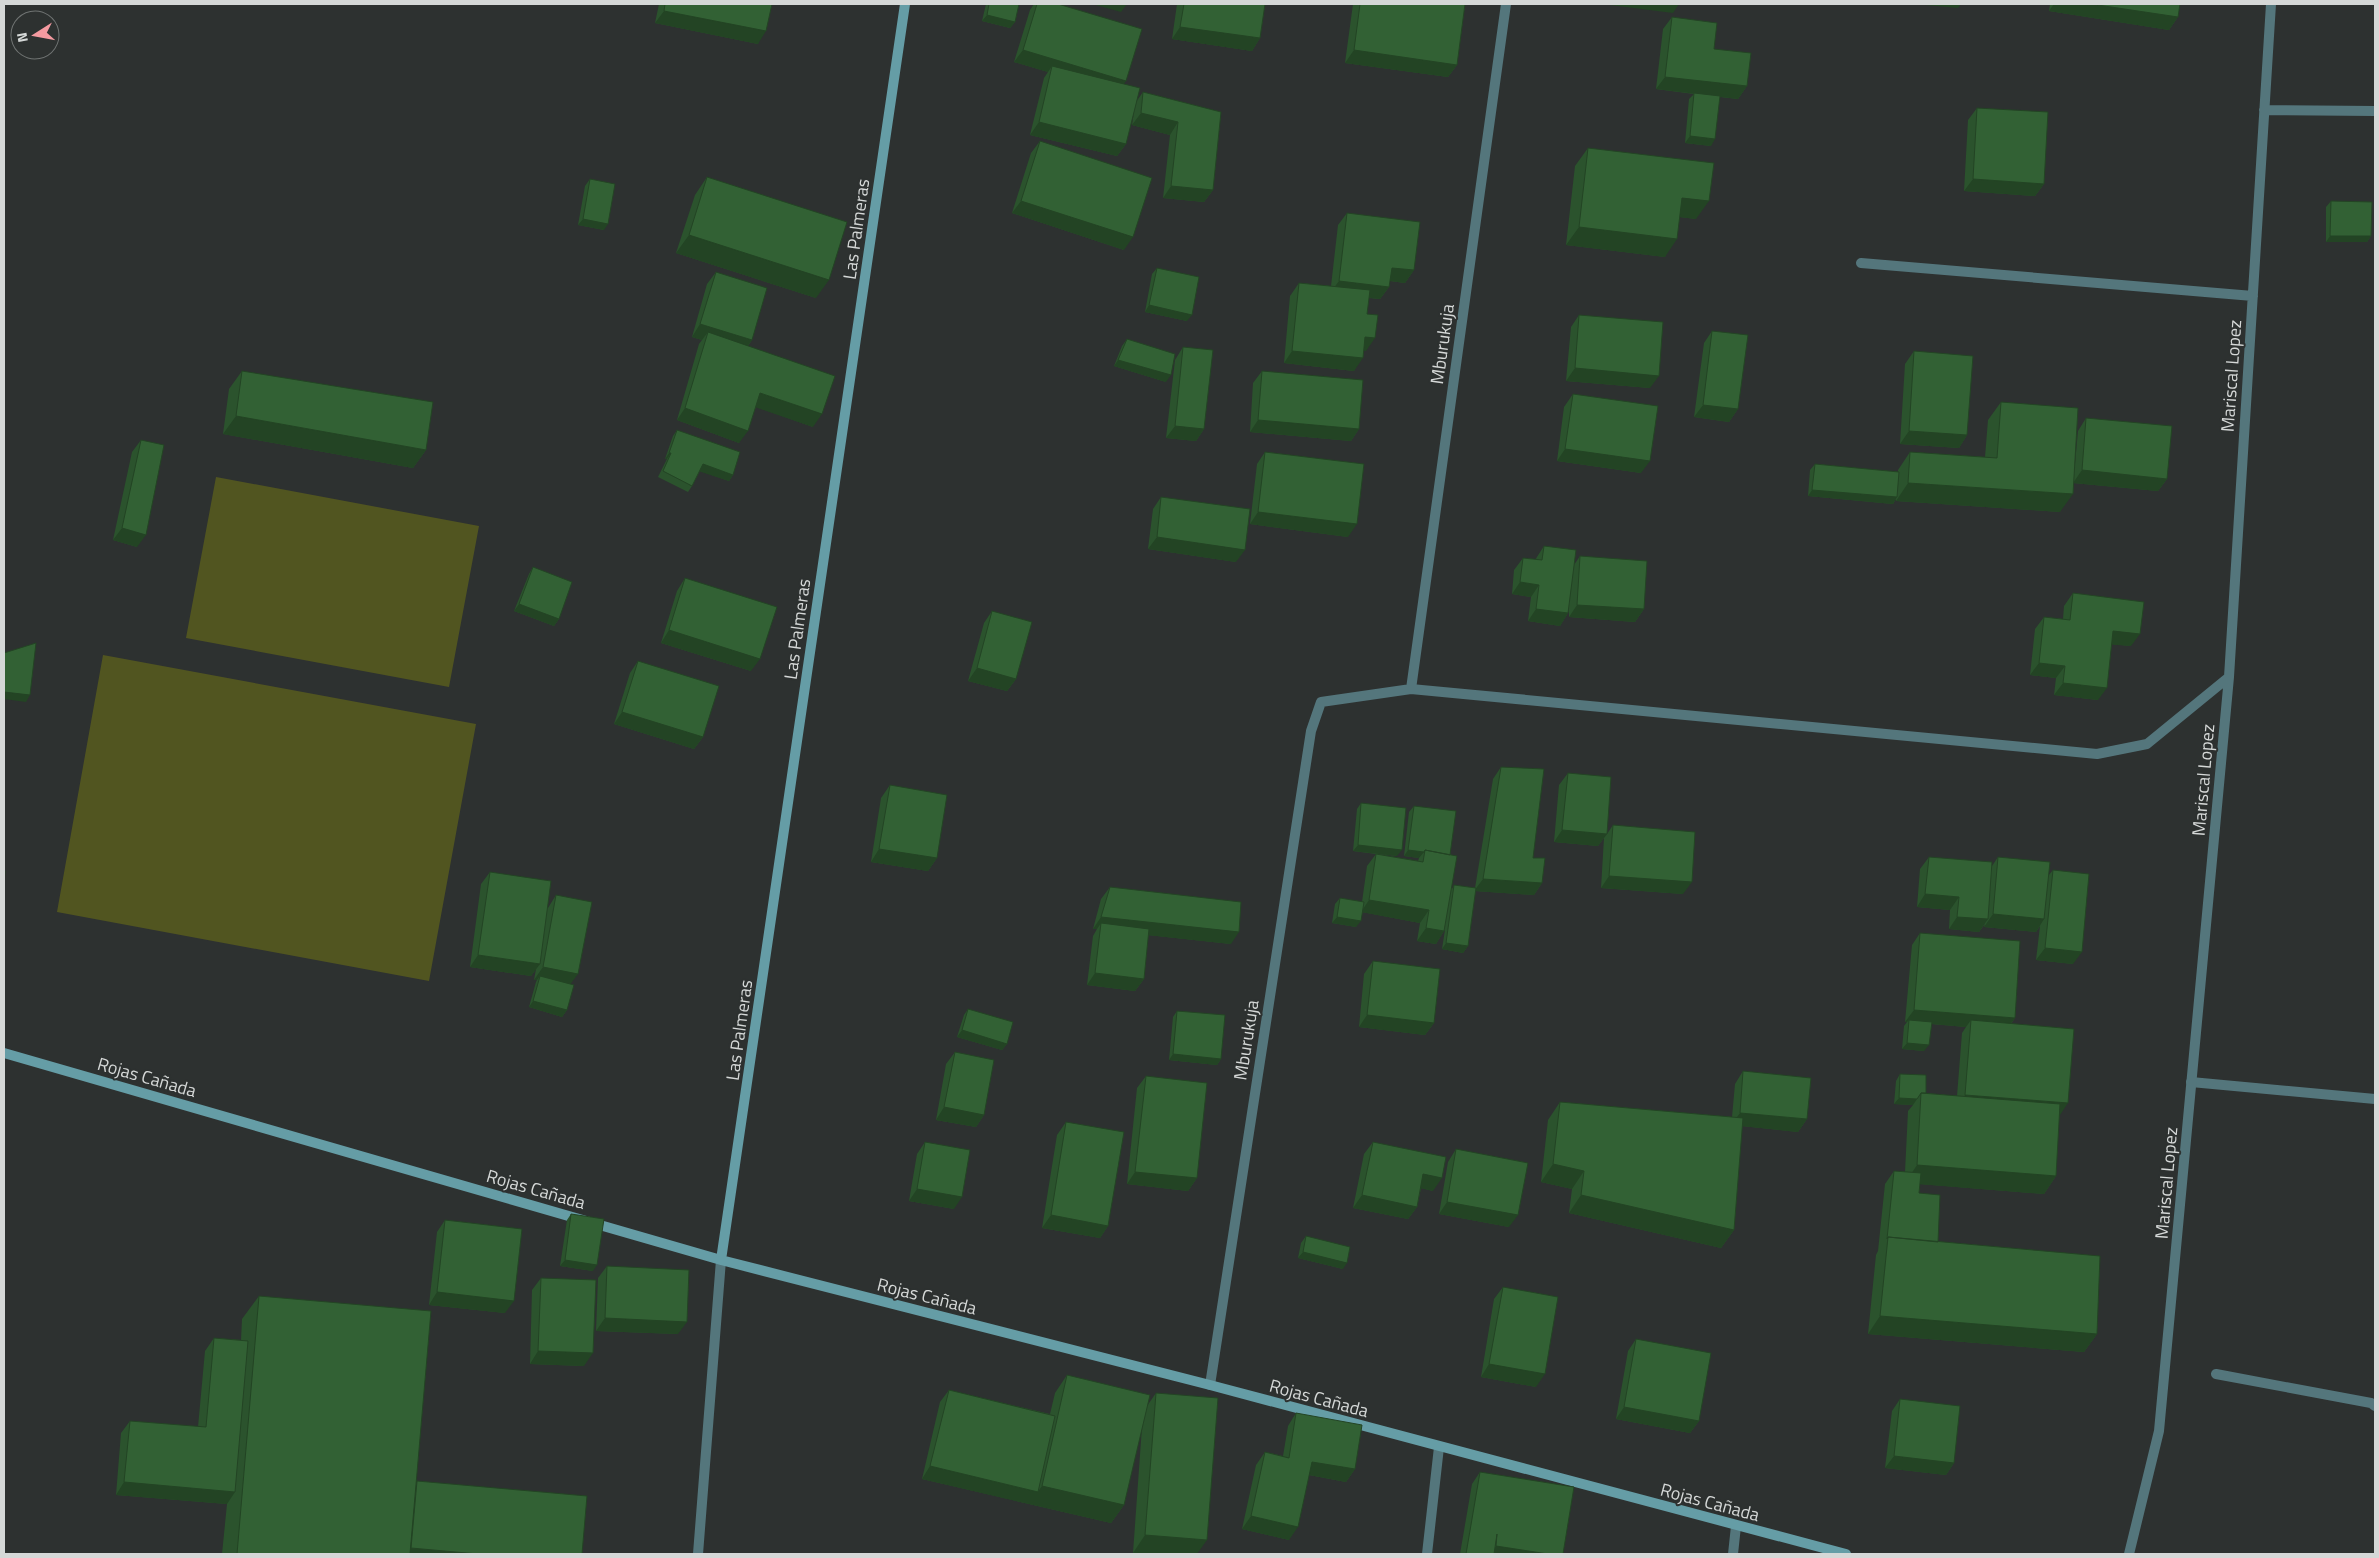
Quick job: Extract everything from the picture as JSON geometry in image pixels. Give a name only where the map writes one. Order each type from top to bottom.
[{"type":"main road","name":"Las Palmeras","points":[[721,1260],[905,4]]},
{"type":"main road","name":"Rojas Cañada","points":[[4,1053],[721,1260],[1210,1385],[1846,1554]]},
{"type":"street","name":"Mburukuja","points":[[1210,1385],[1311,731],[1321,702],[1411,690],[1506,4]]},
{"type":"street","name":"Mariscal Lopez","points":[[2129,1554],[2160,1431],[2228,677],[2271,4]]},
{"type":"street","points":[[2264,110],[2375,111]]},
{"type":"street","points":[[1861,263],[2253,296]]},
{"type":"street","points":[[1411,690],[2098,754],[2147,744],[2228,677]]},
{"type":"street","points":[[2191,1082],[2375,1099]]},
{"type":"street","points":[[698,1554],[721,1260]]},
{"type":"street","points":[[2216,1374],[2375,1406]]},
{"type":"street","points":[[1427,1554],[1439,1447]]},
{"type":"street","points":[[1733,1554],[1736,1526]]},
{"type":"green space","points":[[216,477],[479,526],[449,687],[186,638]]},
{"type":"green space","points":[[103,655],[476,724],[429,981],[57,912]]},
{"type":"building","points":[[665,4],[772,4],[766,31],[664,11]]},
{"type":"building","points":[[989,4],[1019,4],[1015,22],[987,15]]},
{"type":"building","points":[[1037,4],[1058,4],[1142,29],[1126,81],[1023,50]]},
{"type":"building","points":[[1184,4],[1265,4],[1260,38],[1180,27]]},
{"type":"building","points":[[1360,4],[1465,4],[1457,65],[1354,50]]},
{"type":"building","points":[[2091,4],[2180,4],[2178,17]]},
{"type":"building","points":[[1672,17],[1717,23],[1714,49],[1751,53],[1747,86],[1665,77]]},
{"type":"building","points":[[1052,66],[1140,88],[1126,144],[1039,122]]},
{"type":"building","points":[[1143,92],[1221,112],[1213,190],[1171,186],[1178,122],[1141,113]]},
{"type":"building","points":[[1694,93],[1720,96],[1715,139],[1690,136]]},
{"type":"building","points":[[1977,108],[2048,112],[2044,184],[1973,179]]},
{"type":"building","points":[[1040,141],[1152,178],[1133,237],[1021,201]]},
{"type":"building","points":[[1588,148],[1714,163],[1709,201],[1682,198],[1677,239],[1579,227]]},
{"type":"building","points":[[707,177],[847,222],[829,280],[689,235]]},
{"type":"building","points":[[590,179],[615,184],[608,224],[583,219]]},
{"type":"building","points":[[2331,201],[2372,202],[2371,236],[2330,236]]},
{"type":"building","points":[[1347,213],[1420,222],[1414,270],[1392,268],[1389,287],[1339,281]]},
{"type":"building","points":[[1157,268],[1199,277],[1192,315],[1149,305]]},
{"type":"building","points":[[716,272],[767,288],[752,340],[700,324]]},
{"type":"building","points":[[1299,283],[1370,290],[1367,314],[1378,315],[1375,338],[1365,337],[1363,358],[1292,351]]},
{"type":"building","points":[[1579,315],[1663,322],[1659,376],[1575,368]]},
{"type":"building","points":[[1712,331],[1748,335],[1738,409],[1703,405]]},
{"type":"building","points":[[708,332],[835,376],[822,414],[760,393],[748,431],[685,408]]},
{"type":"building","points":[[1127,339],[1175,354],[1171,375],[1118,360]]},
{"type":"building","points":[[1183,347],[1213,350],[1204,429],[1175,426]]},
{"type":"building","points":[[1914,351],[1973,356],[1967,435],[1909,431]]},
{"type":"building","points":[[242,371],[433,402],[426,450],[236,416]]},
{"type":"building","points":[[1262,371],[1363,380],[1359,429],[1258,420]]},
{"type":"building","points":[[1573,394],[1658,406],[1650,461],[1565,449]]},
{"type":"building","points":[[2001,402],[2078,408],[2073,494],[1908,483],[1910,452],[1997,458]]},
{"type":"building","points":[[2086,418],[2172,426],[2167,479],[2082,470]]},
{"type":"building","points":[[677,430],[740,452],[733,475],[703,464],[692,486],[663,471],[671,453],[669,453]]},
{"type":"building","points":[[141,440],[164,445],[146,535],[122,528]]},
{"type":"building","points":[[1265,452],[1364,464],[1357,524],[1258,512]]},
{"type":"building","points":[[1815,464],[1899,472],[1897,497],[1812,490]]},
{"type":"building","points":[[1161,497],[1250,509],[1245,550],[1157,537]]},
{"type":"building","points":[[1544,546],[1576,550],[1568,613],[1536,609],[1539,585],[1520,582],[1523,558],[1542,560]]},
{"type":"building","points":[[1580,556],[1647,561],[1644,609],[1577,605]]},
{"type":"building","points":[[533,567],[572,582],[559,619],[519,604]]},
{"type":"building","points":[[685,578],[777,607],[760,659],[669,630]]},
{"type":"building","points":[[2073,593],[2144,602],[2140,634],[2113,631],[2107,688],[2063,683],[2065,666],[2039,663],[2044,617],[2070,620]]},
{"type":"building","points":[[992,611],[1032,622],[1016,679],[977,668]]},
{"type":"building","points":[[36,643],[30,695],[4,692],[4,653]]},
{"type":"building","points":[[638,661],[719,686],[703,737],[622,712]]},
{"type":"building","points":[[1501,767],[1544,769],[1533,858],[1545,858],[1542,883],[1483,879]]},
{"type":"building","points":[[1568,773],[1611,777],[1607,834],[1562,830]]},
{"type":"building","points":[[890,785],[947,795],[937,858],[879,849]]},
{"type":"building","points":[[1361,803],[1406,808],[1402,850],[1358,845]]},
{"type":"building","points":[[1414,806],[1456,811],[1450,855],[1425,850],[1424,852],[1408,850]]},
{"type":"building","points":[[1613,825],[1695,832],[1692,882],[1609,876]]},
{"type":"building","points":[[1425,850],[1457,856],[1444,931],[1426,928],[1429,910],[1369,900],[1376,854],[1423,862]]},
{"type":"building","points":[[1929,857],[1992,862],[1988,919],[1957,917],[1959,897],[1925,894]]},
{"type":"building","points":[[1998,857],[2050,862],[2044,919],[1993,914]]},
{"type":"building","points":[[2053,870],[2089,874],[2082,952],[2045,948]]},
{"type":"building","points":[[490,872],[551,881],[540,964],[478,955]]},
{"type":"building","points":[[1454,885],[1476,888],[1468,946],[1446,943]]},
{"type":"building","points":[[1110,887],[1241,902],[1239,932],[1101,917]]},
{"type":"building","points":[[556,895],[592,902],[578,974],[543,967]]},
{"type":"building","points":[[1340,898],[1364,902],[1361,921],[1337,917]]},
{"type":"building","points":[[1101,923],[1149,929],[1144,979],[1095,973]]},
{"type":"building","points":[[1920,933],[2020,941],[2015,1018],[1914,1010]]},
{"type":"building","points":[[1373,961],[1440,969],[1434,1023],[1367,1015]]},
{"type":"building","points":[[540,976],[574,985],[567,1010],[533,1001]]},
{"type":"building","points":[[968,1009],[1013,1022],[1007,1044],[962,1030]]},
{"type":"building","points":[[1177,1011],[1225,1015],[1221,1059],[1173,1054]]},
{"type":"building","points":[[1909,1020],[1932,1022],[1929,1045],[1907,1043]]},
{"type":"building","points":[[1971,1020],[2074,1029],[2068,1103],[1965,1095]]},
{"type":"building","points":[[955,1052],[994,1060],[984,1115],[944,1107]]},
{"type":"building","points":[[1743,1071],[1811,1078],[1807,1119],[1740,1113]]},
{"type":"building","points":[[1900,1074],[1926,1075],[1926,1093],[1921,1093],[1917,1099],[1899,1098]]},
{"type":"building","points":[[1146,1076],[1207,1083],[1197,1178],[1135,1172]]},
{"type":"building","points":[[1921,1093],[2060,1104],[2056,1176],[1917,1165]]},
{"type":"building","points":[[1560,1102],[1743,1118],[1734,1230],[1581,1195],[1584,1171],[1553,1164]]},
{"type":"building","points":[[1066,1122],[1124,1132],[1108,1226],[1051,1215]]},
{"type":"building","points":[[925,1142],[970,1150],[962,1197],[917,1189]]},
{"type":"building","points":[[1373,1142],[1446,1157],[1442,1178],[1423,1174],[1417,1207],[1362,1195]]},
{"type":"building","points":[[1456,1149],[1528,1163],[1518,1215],[1447,1202]]},
{"type":"building","points":[[1894,1171],[1921,1173],[1919,1193],[1940,1195],[1938,1242],[1888,1237],[1887,1239]]},
{"type":"building","points":[[571,1214],[604,1219],[597,1265],[565,1260]]},
{"type":"building","points":[[445,1220],[522,1229],[514,1301],[437,1292]]},
{"type":"building","points":[[1306,1236],[1350,1247],[1347,1263],[1303,1252]]},
{"type":"building","points":[[1888,1237],[2100,1256],[2097,1334],[1880,1316]]},
{"type":"building","points":[[607,1266],[689,1270],[687,1322],[605,1318]]},
{"type":"building","points":[[541,1278],[596,1280],[593,1353],[538,1351]]},
{"type":"building","points":[[1503,1287],[1558,1297],[1545,1374],[1489,1364]]},
{"type":"building","points":[[259,1296],[431,1311],[410,1554],[237,1554]]},
{"type":"building","points":[[214,1338],[248,1341],[235,1492],[124,1482],[130,1421],[206,1427]]},
{"type":"building","points":[[1636,1339],[1711,1353],[1699,1421],[1624,1407]]},
{"type":"building","points":[[1067,1375],[1150,1395],[1124,1505],[1042,1486]]},
{"type":"building","points":[[949,1390],[1055,1416],[1038,1492],[930,1466]]},
{"type":"building","points":[[1156,1393],[1218,1398],[1207,1540],[1145,1535]]},
{"type":"building","points":[[1900,1399],[1960,1406],[1954,1463],[1894,1456]]},
{"type":"building","points":[[1296,1413],[1362,1425],[1355,1469],[1312,1462],[1298,1527],[1251,1516],[1265,1452],[1289,1458]]},
{"type":"building","points":[[1480,1472],[1574,1487],[1563,1554],[1548,1554],[1496,1546],[1497,1534],[1494,1554],[1466,1554]]},
{"type":"building","points":[[417,1481],[587,1496],[582,1554],[478,1554],[411,1548]]}]
